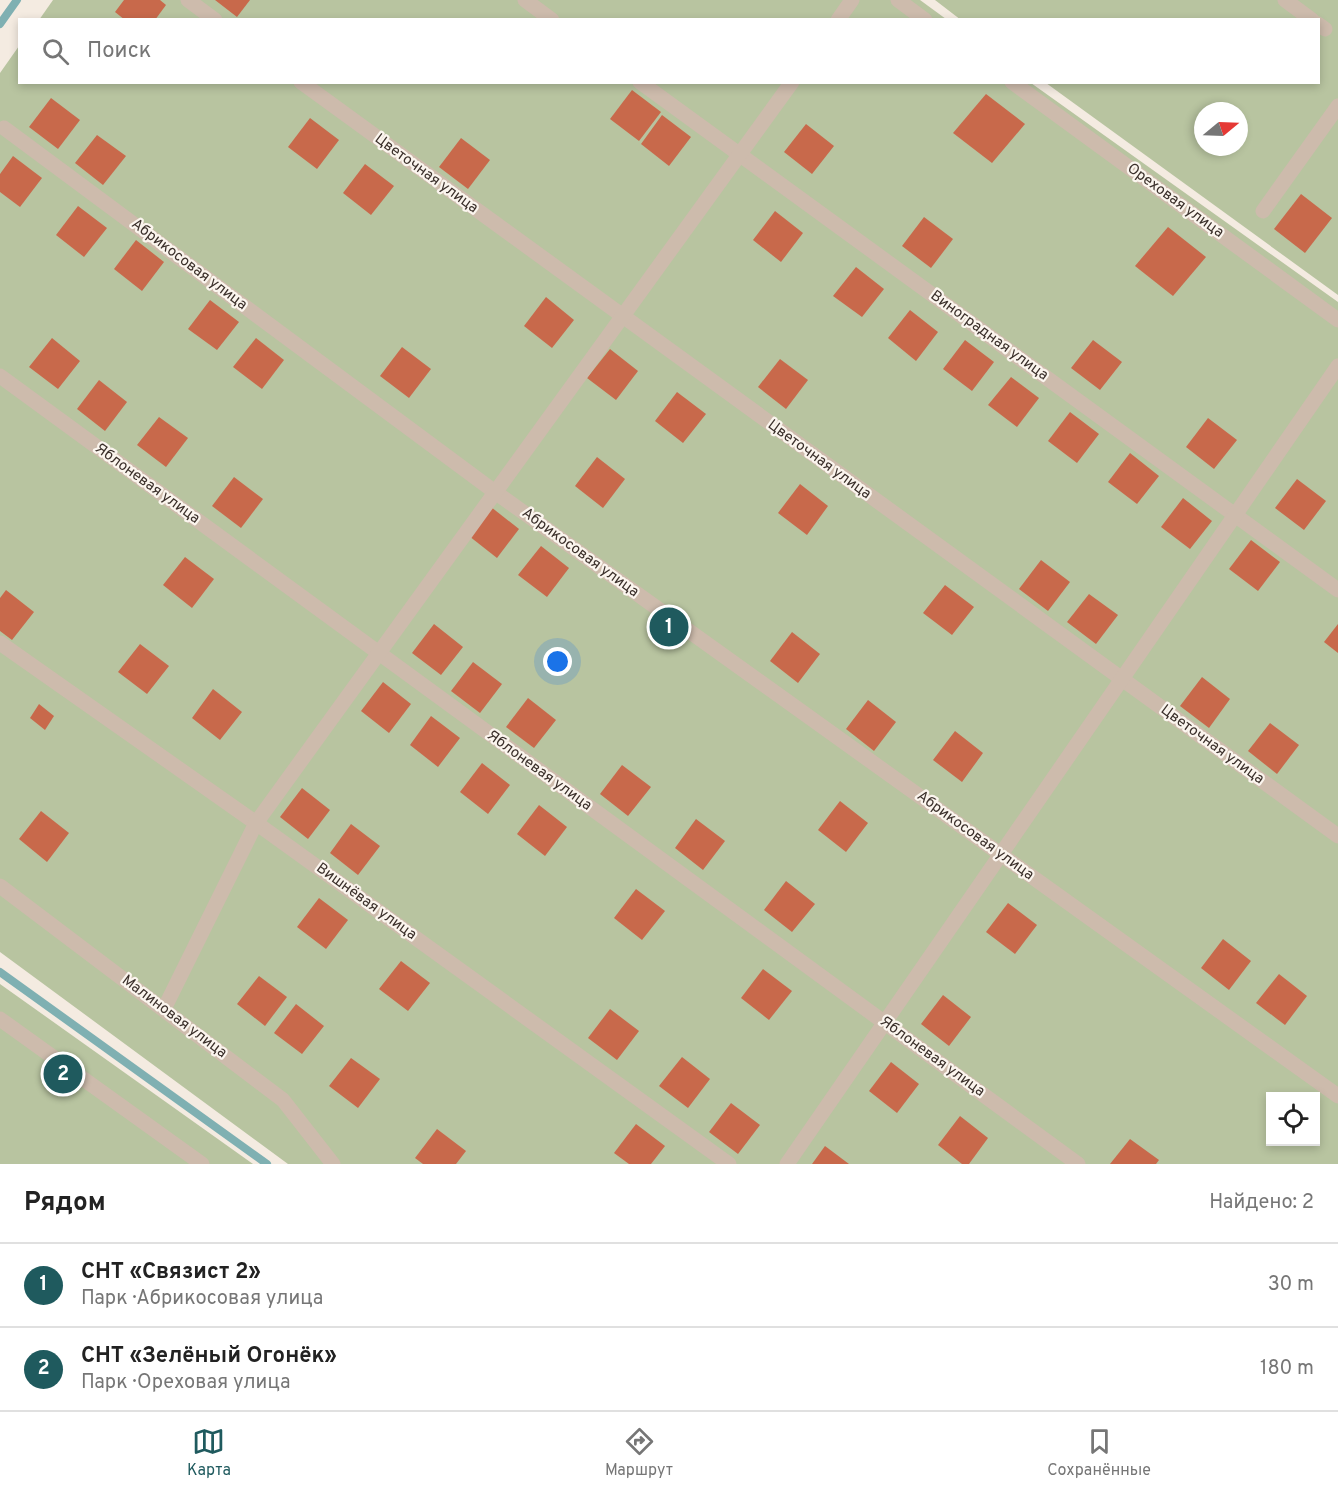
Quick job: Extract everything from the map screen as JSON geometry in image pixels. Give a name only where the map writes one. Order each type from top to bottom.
[{"type":"street","points":[[188,0],[212,18]]},
{"type":"street","points":[[525,0],[549,18]]},
{"type":"street","points":[[838,18],[852,0]]},
{"type":"street","points":[[898,0],[922,18]]},
{"type":"street","points":[[1285,0],[1309,18]]},
{"type":"street","name":"Цветочная улица","points":[[304,84],[1338,836]]},
{"type":"street","name":"Виноградная улица","points":[[643,84],[1338,590]]},
{"type":"street","points":[[164,1009],[256,823],[791,84]]},
{"type":"street","name":"Ореховая улица","points":[[1015,84],[1338,320]]},
{"type":"street","points":[[1263,211],[1338,106]]},
{"type":"street","name":"Абрикосовая улица","points":[[4,128],[495,492],[1338,1096]]},
{"type":"street","points":[[787,1164],[1338,366]]},
{"type":"street","name":"Яблоневая улица","points":[[0,376],[1078,1164]]},
{"type":"street","name":"Вишнёвая улица","points":[[0,644],[256,823],[729,1164]]},
{"type":"street","name":"Малиновая улица","points":[[0,886],[283,1100],[333,1164]]},
{"type":"street","points":[[0,1019],[202,1164]]},
{"type":"green space","points":[[53,0],[920,0],[945,18],[40,18]]},
{"type":"green space","points":[[935,0],[1338,0],[1338,295],[1047,84],[1320,84],[1320,18],[958,18]]},
{"type":"green space","points":[[18,47],[18,84],[1032,84],[1338,302],[1338,1164],[288,1164],[0,952],[0,73]]},
{"type":"green space","points":[[0,984],[253,1164],[0,1164]]},
{"type":"building","points":[[124,0],[160,0],[166,5],[156,18],[122,18],[115,12]]},
{"type":"building","points":[[215,0],[250,0],[237,17]]},
{"type":"building","points":[[632,90],[661,112],[639,141],[610,119]]},
{"type":"building","points":[[986,94],[1025,124],[992,163],[953,133]]},
{"type":"building","points":[[51,98],[80,120],[58,149],[29,127]]},
{"type":"building","points":[[662,115],[691,137],[669,166],[641,144]]},
{"type":"building","points":[[310,118],[339,140],[317,169],[288,147]]},
{"type":"building","points":[[806,124],[834,146],[812,174],[784,152]]},
{"type":"building","points":[[97,135],[126,156],[103,185],[75,163]]},
{"type":"building","points":[[461,138],[490,160],[468,189],[439,167]]},
{"type":"building","points":[[13,156],[42,178],[20,207],[0,192],[0,174]]},
{"type":"building","points":[[365,164],[394,186],[371,215],[343,193]]},
{"type":"building","points":[[1301,194],[1332,218],[1305,253],[1274,229]]},
{"type":"building","points":[[78,206],[107,228],[84,257],[56,235]]},
{"type":"building","points":[[775,211],[803,233],[781,262],[753,240]]},
{"type":"building","points":[[924,217],[953,239],[931,268],[902,246]]},
{"type":"building","points":[[1168,227],[1206,257],[1173,296],[1135,266]]},
{"type":"building","points":[[136,240],[164,262],[142,291],[114,269]]},
{"type":"building","points":[[856,267],[884,289],[862,317],[833,296]]},
{"type":"building","points":[[546,297],[574,320],[552,348],[524,326]]},
{"type":"building","points":[[210,300],[239,322],[217,350],[188,329]]},
{"type":"building","points":[[910,310],[938,332],[916,361],[888,338]]},
{"type":"building","points":[[52,338],[80,361],[58,389],[29,367]]},
{"type":"building","points":[[256,338],[284,360],[262,389],[233,367]]},
{"type":"building","points":[[965,340],[994,362],[972,391],[943,369]]},
{"type":"building","points":[[1093,340],[1122,362],[1100,390],[1071,368]]},
{"type":"building","points":[[402,347],[431,369],[409,398],[380,376]]},
{"type":"building","points":[[610,349],[638,371],[616,400],[587,378]]},
{"type":"building","points":[[780,359],[808,380],[786,409],[758,387]]},
{"type":"building","points":[[1011,377],[1039,398],[1017,427],[988,405]]},
{"type":"building","points":[[99,380],[127,402],[105,431],[77,409]]},
{"type":"building","points":[[677,392],[706,414],[683,443],[655,421]]},
{"type":"building","points":[[1070,412],[1099,434],[1077,463],[1048,441]]},
{"type":"building","points":[[159,417],[188,438],[166,467],[137,445]]},
{"type":"building","points":[[1208,418],[1237,440],[1214,469],[1186,447]]},
{"type":"building","points":[[1130,453],[1159,476],[1137,504],[1108,482]]},
{"type":"building","points":[[597,457],[625,479],[603,508],[575,486]]},
{"type":"building","points":[[234,477],[263,499],[241,528],[212,506]]},
{"type":"building","points":[[1297,479],[1326,501],[1304,530],[1275,508]]},
{"type":"building","points":[[800,484],[828,506],[807,535],[778,513]]},
{"type":"building","points":[[1183,498],[1212,521],[1190,549],[1161,527]]},
{"type":"building","points":[[491,507],[519,529],[497,558],[469,536]]},
{"type":"building","points":[[1251,540],[1280,562],[1258,591],[1229,569]]},
{"type":"building","points":[[541,546],[569,568],[547,597],[518,575]]},
{"type":"building","points":[[185,557],[214,579],[192,608],[163,585]]},
{"type":"building","points":[[1041,560],[1070,582],[1048,611],[1019,589]]},
{"type":"building","points":[[945,585],[974,607],[952,635],[923,613]]},
{"type":"building","points":[[6,590],[34,612],[12,640],[0,631],[0,598]]},
{"type":"building","points":[[1089,594],[1118,615],[1096,644],[1067,622]]},
{"type":"building","points":[[434,624],[463,647],[441,675],[412,653]]},
{"type":"building","points":[[1338,624],[1338,653],[1324,642]]},
{"type":"building","points":[[792,632],[820,654],[798,683],[770,661]]},
{"type":"building","points":[[140,644],[169,666],[147,694],[118,672]]},
{"type":"building","points":[[473,662],[502,684],[480,713],[451,691]]},
{"type":"building","points":[[1202,677],[1230,699],[1209,728],[1180,706]]},
{"type":"building","points":[[383,682],[411,704],[389,733],[361,711]]},
{"type":"building","points":[[213,689],[242,712],[220,740],[192,718]]},
{"type":"building","points":[[528,698],[556,720],[534,748],[506,727]]},
{"type":"building","points":[[868,700],[896,722],[874,751],[846,729]]},
{"type":"building","points":[[39,704],[54,716],[45,730],[30,718]]},
{"type":"building","points":[[431,716],[460,738],[438,767],[410,745]]},
{"type":"building","points":[[1270,723],[1299,745],[1277,774],[1248,751]]},
{"type":"building","points":[[955,731],[983,753],[962,782],[933,760]]},
{"type":"building","points":[[482,763],[510,785],[488,814],[460,792]]},
{"type":"building","points":[[622,765],[651,787],[628,816],[600,794]]},
{"type":"building","points":[[302,788],[330,810],[308,839],[280,817]]},
{"type":"building","points":[[840,801],[868,823],[846,852],[818,830]]},
{"type":"building","points":[[539,805],[567,827],[545,856],[517,834]]},
{"type":"building","points":[[41,811],[69,833],[47,862],[19,839]]},
{"type":"building","points":[[696,819],[725,841],[703,870],[675,848]]},
{"type":"building","points":[[351,824],[380,846],[358,875],[330,853]]},
{"type":"building","points":[[786,881],[815,904],[792,932],[764,910]]},
{"type":"building","points":[[636,889],[665,911],[642,940],[614,918]]},
{"type":"building","points":[[319,898],[348,920],[326,949],[297,927]]},
{"type":"building","points":[[1008,903],[1037,925],[1015,954],[986,932]]},
{"type":"building","points":[[1223,939],[1251,961],[1229,990],[1201,968]]},
{"type":"building","points":[[401,961],[430,983],[408,1011],[379,989]]},
{"type":"building","points":[[763,969],[792,991],[769,1020],[741,998]]},
{"type":"building","points":[[1279,974],[1307,996],[1285,1025],[1256,1003]]},
{"type":"building","points":[[259,976],[287,997],[265,1026],[237,1004]]},
{"type":"building","points":[[943,995],[971,1017],[949,1046],[921,1024]]},
{"type":"building","points":[[296,1004],[324,1026],[302,1054],[274,1033]]},
{"type":"building","points":[[610,1009],[639,1031],[617,1060],[588,1038]]},
{"type":"building","points":[[682,1057],[710,1079],[688,1108],[659,1086]]},
{"type":"building","points":[[351,1058],[380,1079],[358,1108],[329,1086]]},
{"type":"building","points":[[891,1062],[919,1084],[897,1113],[869,1091]]},
{"type":"building","points":[[731,1103],[760,1125],[738,1154],[709,1132]]},
{"type":"building","points":[[960,1116],[988,1138],[969,1164],[962,1164],[938,1145]]},
{"type":"building","points":[[636,1124],[665,1146],[651,1164],[629,1164],[614,1153]]},
{"type":"building","points":[[437,1129],[466,1151],[456,1164],[423,1164],[415,1158]]},
{"type":"building","points":[[1130,1139],[1159,1160],[1156,1164],[1110,1164]]},
{"type":"building","points":[[825,1146],[849,1164],[812,1164]]},
{"type":"waterway","points":[[0,24],[17,0]]},
{"type":"waterway","points":[[0,972],[267,1164]]},
{"type":"place","name":"СНТ «Связист 2»","points":[[669,627]]},
{"type":"place","name":"СНТ «Зелёный Огонёк»","points":[[63,1074]]}]
